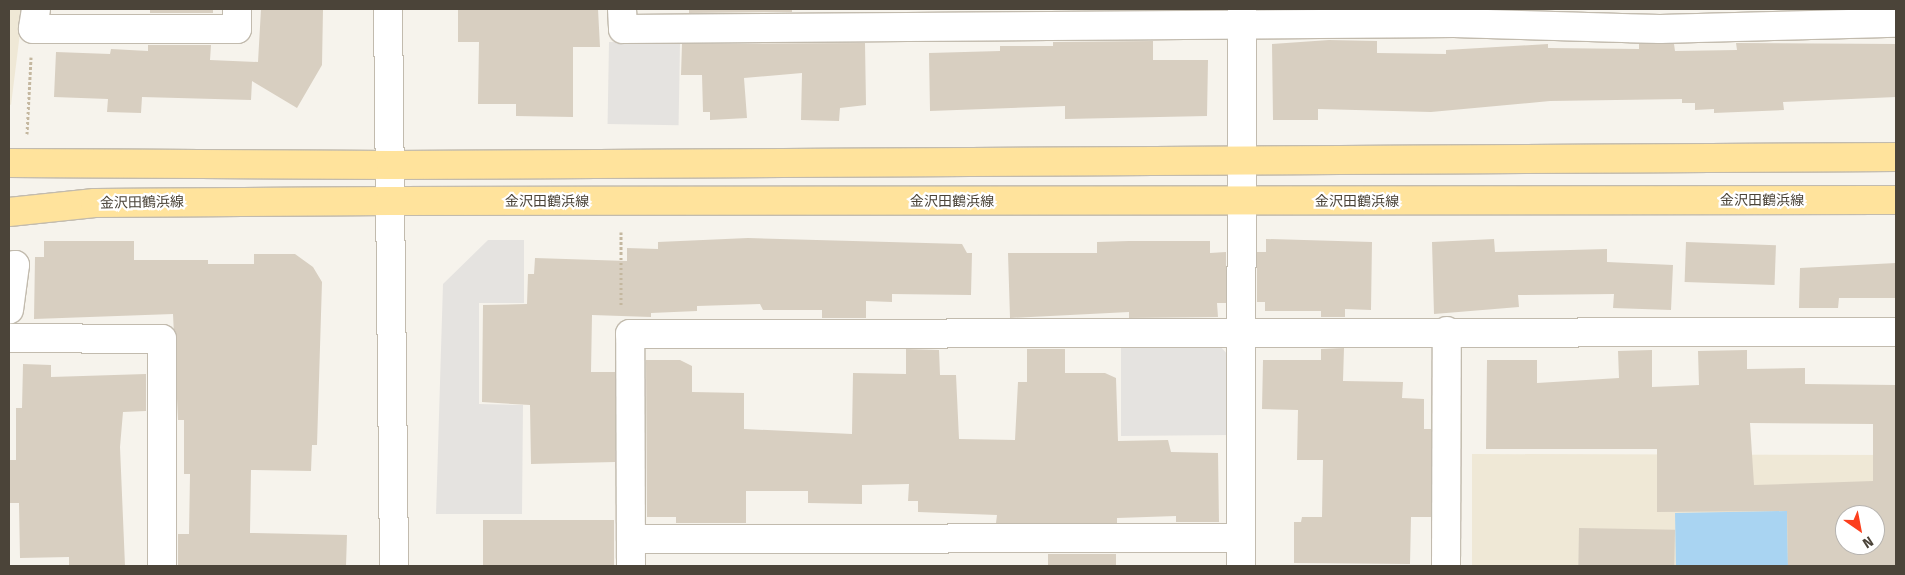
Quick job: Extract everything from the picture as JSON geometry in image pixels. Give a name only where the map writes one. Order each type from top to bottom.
[{"type":"main road","points":[[9,163],[390,165],[1896,157]]},
{"type":"main road","name":"金沢田鶴浜線","points":[[9,212],[96,204],[390,201],[1243,202],[1896,200]]},
{"type":"main road","points":[[9,204],[96,204]]},
{"type":"street","points":[[35,19],[236,29],[238,9]]},
{"type":"street","points":[[388,9],[394,566]]},
{"type":"street","points":[[622,9],[622,29],[1454,16],[1660,19],[1857,16],[1896,23]]},
{"type":"street","points":[[1241,566],[1239,333],[1243,202],[1242,18]]},
{"type":"street","points":[[9,266],[15,266],[9,310]]},
{"type":"street","points":[[1446,566],[1447,332]]},
{"type":"street","points":[[631,566],[630,334],[1896,332]]},
{"type":"street","points":[[9,338],[162,338],[162,566]]},
{"type":"street","points":[[631,539],[1241,538]]},
{"type":"path","points":[[27,134],[35,19]]},
{"type":"path","points":[[621,232],[621,324],[630,334]]},
{"type":"shaded area","points":[[9,9],[23,9],[11,105],[9,104]]},
{"type":"shaded area","points":[[609,42],[680,43],[679,125],[608,124]]},
{"type":"shaded area","points":[[488,240],[524,240],[524,303],[479,303],[479,404],[523,405],[522,514],[436,514],[443,284]]},
{"type":"shaded area","points":[[1219,345],[1229,356],[1229,435],[1121,436],[1121,346]]},
{"type":"shaded area","points":[[1472,454],[1896,455],[1896,566],[1472,566]]},
{"type":"water","points":[[1787,511],[1788,566],[1676,566],[1675,513]]},
{"type":"building","points":[[150,9],[213,9],[213,13],[150,13]]},
{"type":"building","points":[[261,9],[323,9],[322,65],[297,108],[252,81],[251,100],[142,97],[141,113],[107,112],[108,99],[54,97],[56,52],[110,54],[111,49],[148,51],[148,45],[211,45],[210,60],[258,62]]},
{"type":"building","points":[[458,9],[598,9],[600,47],[573,47],[573,117],[516,116],[516,104],[478,104],[479,42],[458,42]]},
{"type":"building","points":[[689,9],[792,9],[792,12],[689,13]]},
{"type":"building","points":[[1329,40],[1377,41],[1377,53],[1446,54],[1446,50],[1548,44],[1548,48],[1639,49],[1639,44],[1674,44],[1675,51],[1737,50],[1736,43],[1896,44],[1896,97],[1783,102],[1784,110],[1714,113],[1714,109],[1695,110],[1695,103],[1682,103],[1682,99],[1550,101],[1431,112],[1318,109],[1318,120],[1273,120],[1272,44]]},
{"type":"building","points":[[1153,41],[1153,60],[1208,60],[1207,116],[1065,119],[1065,106],[930,111],[929,53],[1000,51],[1000,46],[1053,46],[1053,42]]},
{"type":"building","points":[[865,43],[866,105],[840,108],[839,121],[801,120],[802,73],[744,78],[747,118],[710,120],[710,112],[703,112],[702,75],[681,75],[682,44]]},
{"type":"building","points":[[748,238],[962,244],[967,253],[972,253],[971,295],[892,294],[892,302],[866,301],[866,318],[822,318],[822,310],[763,310],[760,304],[697,306],[697,311],[651,313],[651,317],[592,315],[591,372],[615,372],[615,462],[531,464],[530,405],[482,402],[483,305],[527,304],[528,274],[534,274],[535,258],[627,261],[627,248],[658,249],[658,242]]},
{"type":"building","points":[[1266,239],[1372,242],[1371,310],[1345,309],[1345,317],[1321,317],[1321,311],[1265,311],[1265,302],[1257,302],[1257,252],[1266,252]]},
{"type":"building","points":[[1494,239],[1495,252],[1607,249],[1607,262],[1673,265],[1671,310],[1613,308],[1614,294],[1518,295],[1519,307],[1434,314],[1432,242]]},
{"type":"building","points":[[44,241],[134,241],[134,260],[208,260],[208,264],[254,264],[254,254],[295,254],[313,267],[322,282],[317,445],[312,445],[311,471],[251,470],[250,533],[347,535],[346,566],[178,566],[178,534],[189,534],[190,474],[184,474],[184,420],[178,420],[173,314],[34,319],[35,257],[44,257]]},
{"type":"building","points":[[1210,241],[1210,253],[1226,252],[1226,303],[1217,303],[1218,317],[1129,318],[1129,312],[1010,318],[1008,253],[1097,253],[1097,242]]},
{"type":"building","points":[[1686,242],[1776,245],[1775,285],[1685,282]]},
{"type":"building","points":[[1896,263],[1896,298],[1839,298],[1838,308],[1799,308],[1800,268]]},
{"type":"building","points":[[1344,348],[1343,381],[1403,382],[1402,398],[1424,399],[1424,429],[1431,429],[1431,517],[1411,517],[1410,564],[1294,563],[1294,522],[1301,522],[1302,517],[1322,517],[1323,460],[1297,460],[1298,410],[1262,409],[1263,360],[1321,360],[1321,349]]},
{"type":"building","points":[[906,349],[939,350],[940,375],[956,375],[959,439],[1015,440],[1018,382],[1027,382],[1027,349],[1065,349],[1065,373],[1105,373],[1116,378],[1118,441],[1168,440],[1171,452],[1218,453],[1219,522],[1176,522],[1176,516],[1117,518],[1117,523],[996,523],[997,515],[918,512],[918,501],[908,501],[909,484],[862,485],[862,504],[808,503],[808,491],[746,491],[746,523],[676,523],[676,517],[647,517],[646,360],[680,360],[692,366],[692,392],[744,393],[744,429],[852,434],[853,373],[906,374]]},
{"type":"building","points":[[1652,350],[1652,387],[1699,385],[1698,351],[1747,350],[1747,369],[1805,368],[1805,384],[1896,385],[1896,566],[1788,566],[1787,511],[1657,512],[1657,449],[1486,449],[1487,360],[1537,360],[1537,383],[1619,378],[1618,351]],"holes":[[[1750,423],[1873,424],[1873,481],[1754,485]]]},
{"type":"building","points":[[23,364],[51,365],[51,377],[146,374],[146,411],[123,412],[120,447],[125,566],[69,566],[69,557],[20,558],[19,503],[9,503],[9,460],[16,460],[16,408],[22,408]]},
{"type":"building","points":[[483,520],[614,520],[614,566],[483,566]]},
{"type":"building","points":[[1579,528],[1675,530],[1674,566],[1578,566]]},
{"type":"building","points":[[1048,554],[1116,554],[1116,566],[1048,566]]}]
